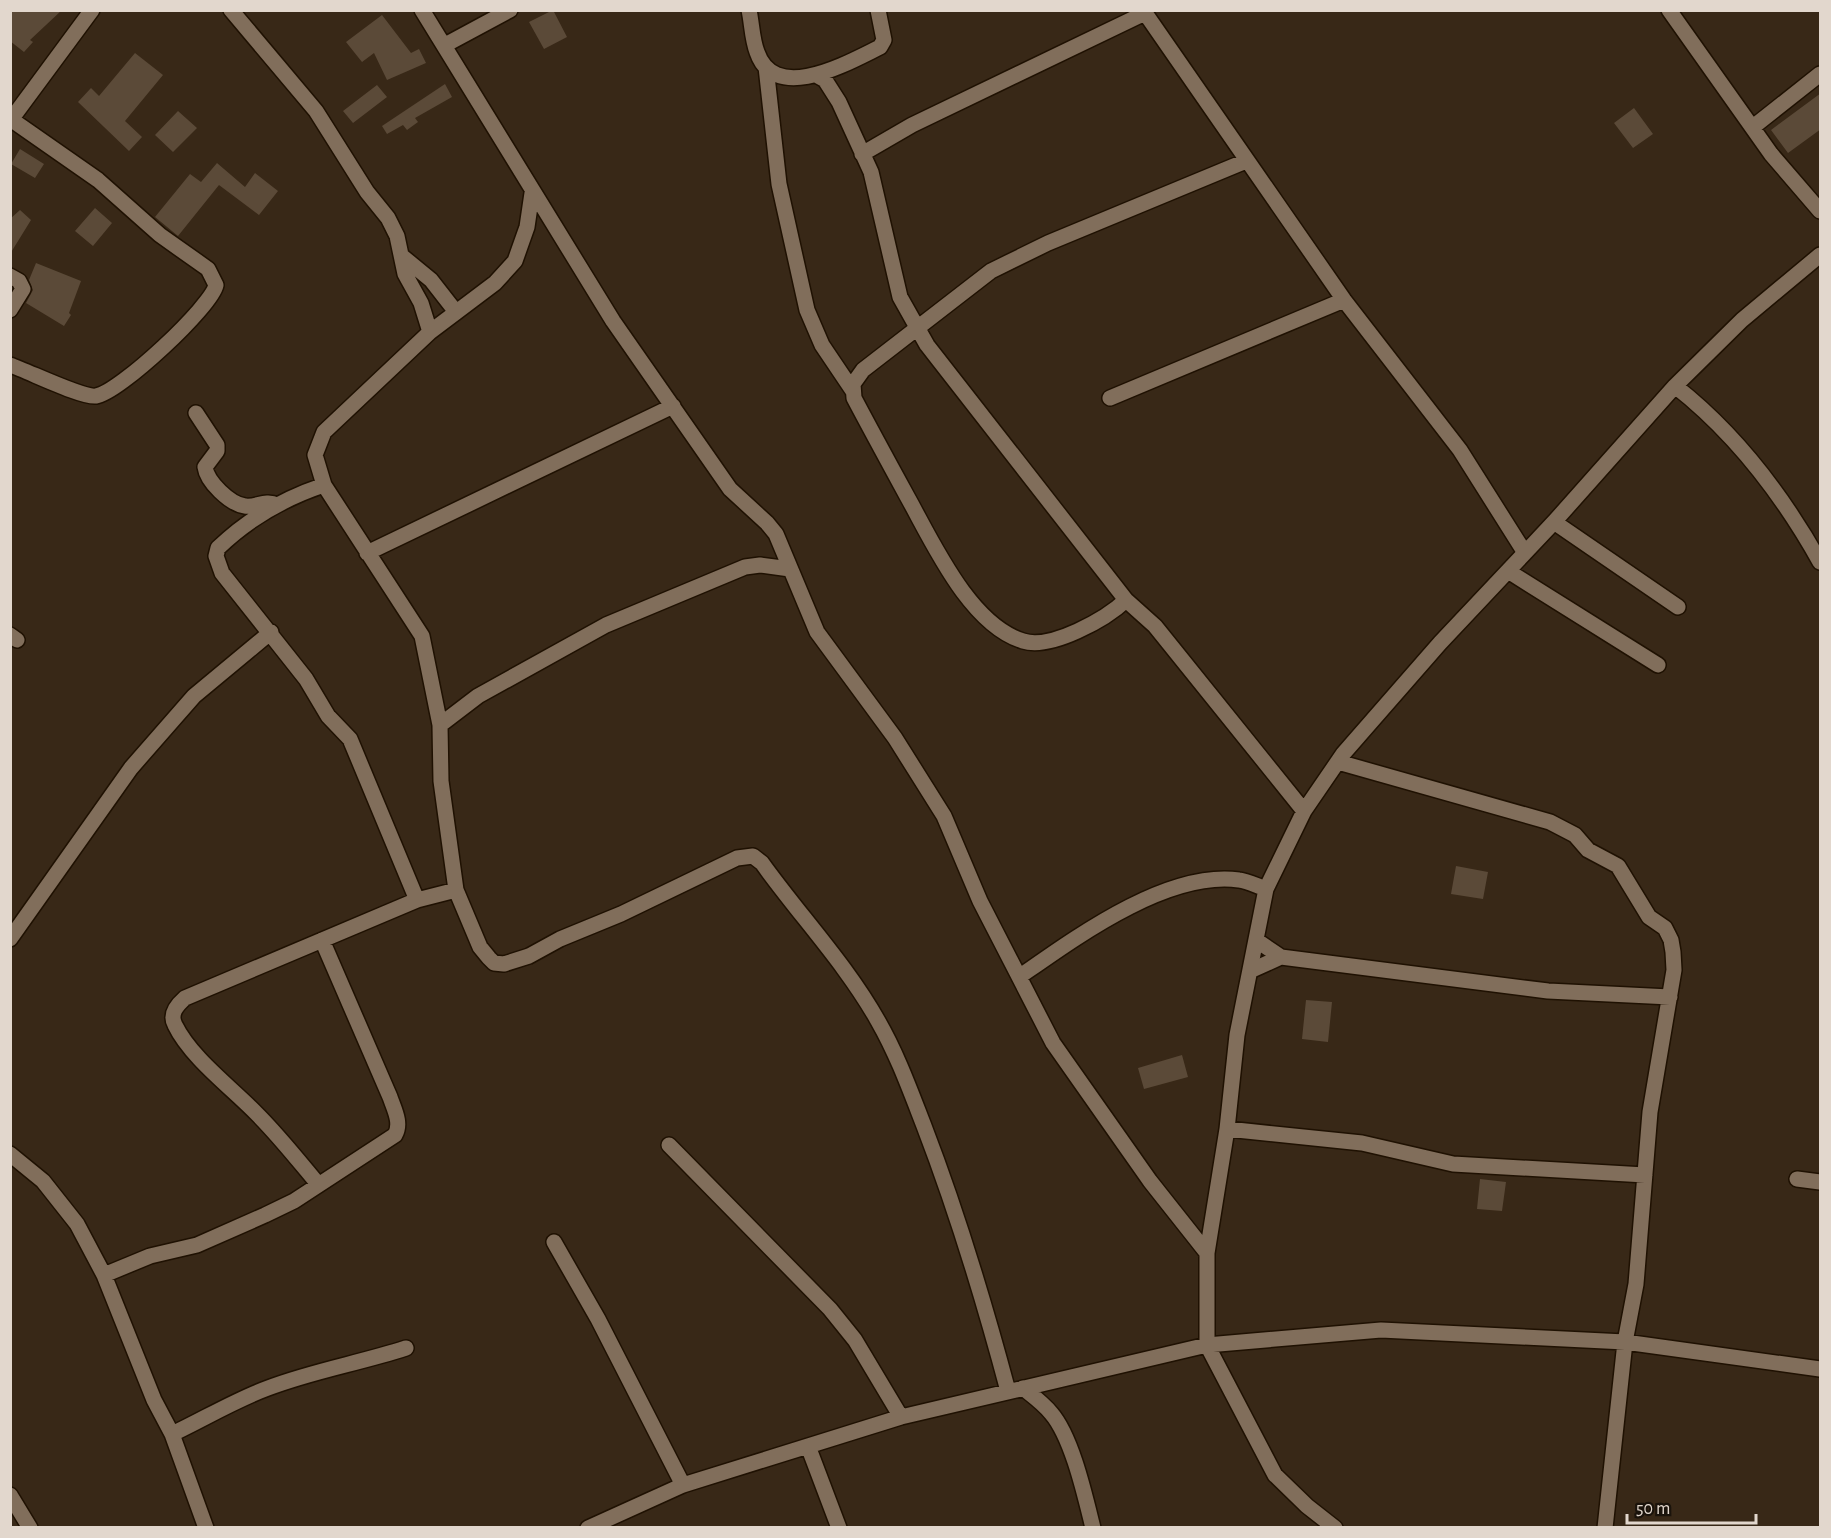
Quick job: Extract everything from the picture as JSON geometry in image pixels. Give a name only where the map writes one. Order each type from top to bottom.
[{"type":"street","points":[[10,365],[80,394],[96,396],[112,389],[137,371],[205,305],[216,285],[208,269],[160,235],[98,180],[11,121],[92,10]]},
{"type":"street","points":[[231,10],[316,111],[367,192],[388,218],[403,257],[405,274],[421,303],[430,332]]},
{"type":"street","points":[[422,10],[446,45],[468,88],[532,194],[613,321],[730,489],[776,534],[817,632],[895,738],[944,816],[980,901],[1053,1043],[1150,1181],[1207,1253]]},
{"type":"street","points":[[446,45],[510,10]]},
{"type":"street","points":[[748,10],[757,53],[766,67],[779,184],[807,310],[822,345],[853,392]]},
{"type":"street","points":[[766,67],[782,76],[804,79],[880,47],[884,40],[878,10]]},
{"type":"street","points":[[1669,10],[1771,154],[1821,211]]},
{"type":"street","points":[[862,154],[912,125],[1144,12],[1344,300],[1460,450],[1525,553]]},
{"type":"street","points":[[1753,127],[1821,74]]},
{"type":"street","points":[[816,75],[825,81],[839,102],[871,172],[900,297],[917,328],[948,373],[1026,469],[1126,600],[1155,626],[1304,811]]},
{"type":"street","points":[[1126,600],[1115,610],[1088,626],[1058,637],[1026,642],[1006,633],[978,610],[949,573],[854,398],[853,384],[863,370],[991,271],[1048,243],[1246,161]]},
{"type":"street","points":[[532,194],[527,227],[515,261],[495,283],[430,332],[324,432],[315,455],[324,485],[422,636],[440,725],[441,781],[456,890],[480,947],[494,963],[504,964],[529,956],[560,939],[621,914],[737,858],[753,856],[762,863],[851,979],[878,1021],[900,1065],[943,1176],[1015,1389],[1052,1414],[1060,1427],[1082,1486],[1093,1527]]},
{"type":"street","points":[[1335,1527],[1307,1506],[1275,1475],[1207,1345],[1207,1253],[1227,1128],[1237,1035],[1266,889],[1304,811],[1338,762],[1440,643],[1554,522],[1675,386],[1742,320],[1821,255]]},
{"type":"street","points":[[403,257],[431,279],[456,312]]},
{"type":"street","points":[[10,276],[19,281],[23,289],[10,310]]},
{"type":"street","points":[[1110,398],[1344,300]]},
{"type":"street","points":[[1675,386],[1723,429],[1749,460],[1799,524],[1821,562]]},
{"type":"street","points":[[367,553],[672,406]]},
{"type":"street","points":[[196,413],[217,446],[217,451],[205,467],[206,473],[217,488],[240,505],[247,507],[268,502],[277,505]]},
{"type":"street","points":[[324,485],[298,494],[277,505],[228,539],[218,548],[216,556],[222,573],[306,679],[328,716],[350,739],[417,900]]},
{"type":"street","points":[[1554,522],[1678,607]]},
{"type":"street","points":[[440,725],[478,696],[628,614],[745,567],[760,565],[790,569]]},
{"type":"street","points":[[1508,571],[1658,665]]},
{"type":"street","points":[[12,934],[131,768],[194,696],[271,632]]},
{"type":"street","points":[[1338,762],[1509,808],[1550,822],[1575,835],[1588,850],[1618,866],[1649,917],[1665,928],[1671,940],[1674,970],[1650,1112],[1636,1284],[1625,1342],[1605,1527]]},
{"type":"street","points":[[1019,977],[1121,910],[1161,894],[1197,882],[1222,878],[1242,880],[1266,889]]},
{"type":"street","points":[[318,1184],[258,1115],[194,1050],[174,1024],[173,1014],[177,1005],[185,998],[417,900],[456,890]]},
{"type":"street","points":[[104,1275],[150,1256],[197,1245],[294,1201],[388,1141],[399,1129],[390,1097],[321,940]]},
{"type":"street","points":[[1256,940],[1281,957],[1548,991],[1670,997]]},
{"type":"street","points":[[1250,971],[1281,957]]},
{"type":"street","points":[[1227,1128],[1362,1143],[1453,1164],[1645,1175]]},
{"type":"street","points":[[669,1145],[830,1308],[855,1340],[901,1417]]},
{"type":"street","points":[[10,1154],[42,1181],[77,1224],[104,1275],[154,1400],[172,1434],[206,1527]]},
{"type":"street","points":[[1797,1179],[1821,1182]]},
{"type":"street","points":[[554,1242],[598,1319],[683,1485]]},
{"type":"street","points":[[588,1527],[683,1485],[901,1417],[1207,1345],[1381,1330],[1625,1342],[1821,1369]]},
{"type":"street","points":[[172,1434],[266,1389],[309,1374],[353,1365],[406,1348]]},
{"type":"street","points":[[808,1446],[839,1527]]},
{"type":"street","points":[[10,1495],[30,1527]]},
{"type":"building","points":[[10,10],[62,10],[30,40],[33,42],[24,52],[10,41]]},
{"type":"building","points":[[553,10],[567,37],[544,49],[529,22]]},
{"type":"building","points":[[382,15],[411,53],[419,49],[426,63],[387,80],[374,53],[362,62],[346,42]]},
{"type":"building","points":[[135,53],[163,75],[125,121],[142,137],[129,151],[78,102],[91,88],[99,96]]},
{"type":"building","points":[[445,84],[452,97],[415,118],[418,122],[407,130],[403,125],[387,134],[382,126]]},
{"type":"building","points":[[377,85],[387,97],[353,123],[343,111]]},
{"type":"building","points":[[1821,93],[1821,129],[1788,153],[1771,130]]},
{"type":"building","points":[[1634,108],[1653,134],[1633,148],[1614,123]]},
{"type":"building","points":[[178,111],[197,128],[173,152],[155,135]]},
{"type":"building","points":[[20,149],[44,164],[35,178],[11,164]]},
{"type":"building","points":[[217,163],[245,187],[255,173],[278,191],[259,215],[219,185],[178,236],[155,217],[190,174],[201,182]]},
{"type":"building","points":[[95,208],[112,223],[93,246],[75,231]]},
{"type":"building","points":[[20,210],[31,220],[10,254],[10,219]]},
{"type":"building","points":[[36,263],[81,281],[69,313],[71,315],[64,326],[26,303],[33,290],[29,280]]},
{"type":"building","points":[[1456,866],[1488,872],[1483,899],[1451,894]]},
{"type":"building","points":[[1306,1000],[1332,1002],[1328,1042],[1302,1039]]},
{"type":"building","points":[[1182,1055],[1188,1077],[1144,1089],[1138,1068]]},
{"type":"building","points":[[1480,1179],[1506,1182],[1502,1211],[1477,1209]]}]
